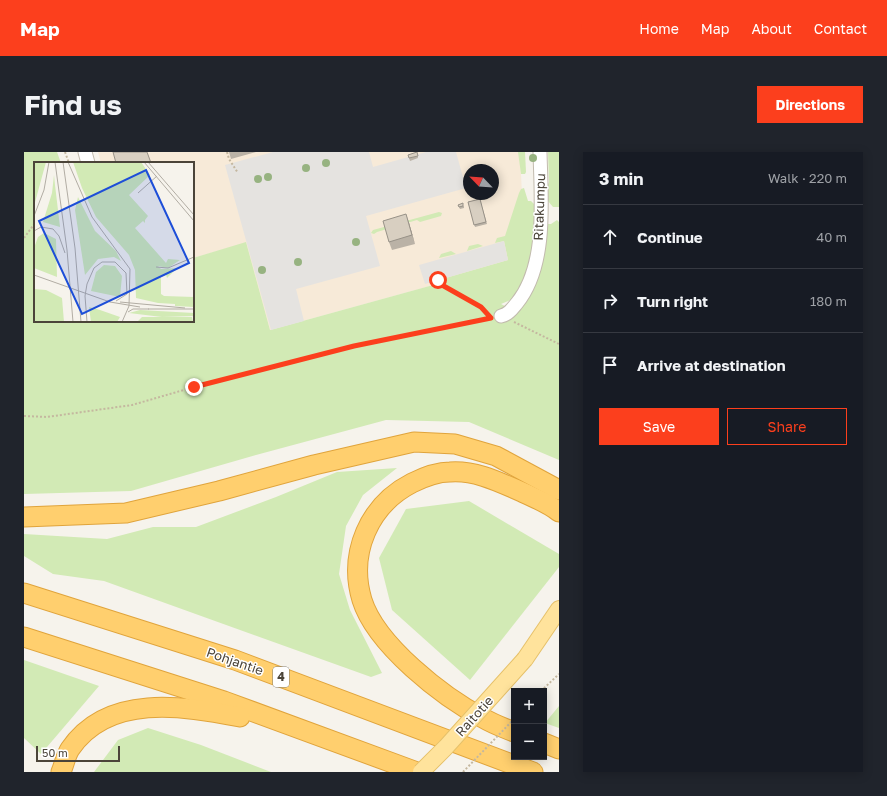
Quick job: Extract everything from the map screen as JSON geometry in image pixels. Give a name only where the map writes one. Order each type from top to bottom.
[{"type":"highway","points":[[24,517],[126,513],[219,491],[314,465],[414,442],[455,444],[496,456],[559,490]]},
{"type":"highway","points":[[511,731],[485,719],[453,699],[421,674],[394,649],[368,615],[362,600],[358,582],[358,564],[361,548],[368,524],[386,501],[400,489],[420,478],[435,474],[466,472],[496,480],[550,506],[559,512]]},
{"type":"highway","name":"Pohjantie","points":[[24,593],[235,660],[533,772]]},
{"type":"highway","points":[[24,637],[224,701],[417,772]]},
{"type":"highway","points":[[61,772],[69,750],[83,734],[95,724],[120,713],[132,710],[177,707],[216,712],[296,728]]},
{"type":"highway","points":[[547,744],[559,749]]},
{"type":"main road","name":"Raitotie","points":[[525,659],[559,609]]},
{"type":"main road","name":"Raitotie","points":[[421,772],[446,747],[525,659],[559,624]]},
{"type":"street","points":[[85,152],[88,162]]},
{"type":"street","name":"Ritakumpu","points":[[501,316],[507,314],[519,300],[532,277],[537,262],[541,209],[540,152]]},
{"type":"path","points":[[65,152],[69,162]]},
{"type":"path","points":[[227,152],[229,160],[238,173]]},
{"type":"path","points":[[24,238],[34,224]]},
{"type":"path","points":[[24,416],[47,417],[132,405],[194,387],[354,346],[491,318],[481,307],[442,285],[438,280]]},
{"type":"path","points":[[501,316],[559,344]]},
{"type":"path","points":[[544,688],[559,674]]},
{"type":"path","points":[[463,772],[511,722]]},
{"type":"shaded area","points":[[98,152],[520,152],[525,260],[270,330],[246,243],[194,258],[194,162],[101,162]]},
{"type":"shaded area","points":[[273,152],[369,152],[373,167],[426,152],[456,152],[463,177],[463,189],[366,216],[380,266],[296,289],[304,321],[271,330],[225,165]]},
{"type":"shaded area","points":[[504,241],[508,260],[425,284],[419,265]]},
{"type":"green space","points":[[24,152],[57,152],[61,162],[34,162],[34,322],[194,322],[194,258],[246,242],[270,330],[444,282],[442,279],[508,260],[504,241],[495,243],[497,238],[505,236],[521,189],[524,188],[528,201],[531,201],[535,205],[539,219],[529,272],[545,224],[551,224],[557,220],[559,222],[559,460],[469,422],[386,420],[131,491],[24,494]],"holes":[[[529,274],[516,312],[501,304],[513,299]]]},
{"type":"green space","points":[[518,152],[525,152],[525,174],[521,174]]},
{"type":"green space","points":[[548,152],[559,152],[559,207],[553,207],[548,201],[546,190],[549,182]]},
{"type":"green space","points":[[439,212],[442,213],[441,216],[420,222],[417,220],[374,234],[371,233],[373,230]]},
{"type":"green space","points":[[478,244],[483,246],[467,251],[469,246]]},
{"type":"green space","points":[[451,251],[456,254],[439,258],[441,254]]},
{"type":"green space","points":[[397,468],[363,495],[346,526],[339,574],[350,610],[382,673],[371,677],[104,581],[53,574],[24,556],[24,534],[107,539],[153,527],[196,527],[337,472]]},
{"type":"green space","points":[[469,501],[559,554],[559,567],[470,680],[392,610],[379,558],[406,509]]},
{"type":"green space","points":[[24,660],[99,686],[41,754],[24,738]]},
{"type":"green space","points":[[559,706],[559,728],[547,724],[547,721]]},
{"type":"green space","points":[[148,728],[201,745],[271,772],[94,772],[118,740]]},
{"type":"building","points":[[113,152],[147,152],[151,162],[116,162]]},
{"type":"building","points":[[417,152],[418,156],[409,158],[408,155]]},
{"type":"building","points":[[480,200],[486,222],[474,225],[468,202]]},
{"type":"building","points":[[463,203],[463,206],[459,207],[458,205]]},
{"type":"building","points":[[406,214],[412,235],[389,242],[383,221]]},
{"type":"route","points":[[194,387],[354,346],[491,318],[481,307],[442,285],[438,280]]}]
